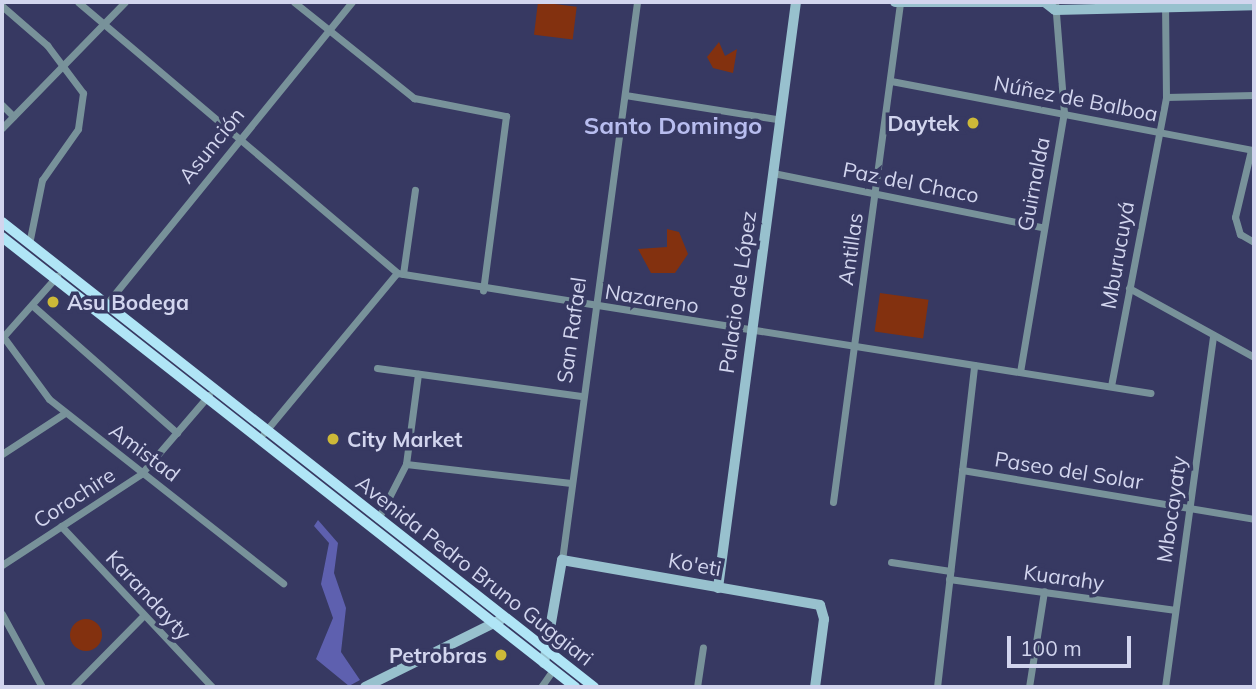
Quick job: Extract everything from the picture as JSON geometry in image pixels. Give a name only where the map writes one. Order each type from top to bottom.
[{"type":"main road","name":"Avenida Pedro Bruno Guggiari","points":[[2,222],[59,274]]},
{"type":"main road","name":"Avenida Pedro Bruno Guggiari","points":[[2,237],[59,274],[103,308],[575,687]]},
{"type":"main road","name":"Avenida Pedro Bruno Guggiari","points":[[263,435],[378,519],[594,687]]},
{"type":"street","name":"Nazareno","points":[[78,2],[102,26],[400,274],[483,290],[751,331],[856,344],[1150,393]]},
{"type":"street","points":[[2,128],[125,2]]},
{"type":"street","points":[[294,2],[414,99],[501,111],[509,123],[483,290]]},
{"type":"street","name":"Asunción","points":[[103,308],[352,2]]},
{"type":"street","name":"San Rafael","points":[[549,667],[548,649],[562,560],[580,396],[637,2]]},
{"type":"street","name":"Palacio de López","points":[[718,588],[773,173],[777,119],[796,2]]},
{"type":"street","points":[[898,2],[1254,5]]},
{"type":"street","name":"Antillas","points":[[833,502],[878,192],[898,2]]},
{"type":"street","name":"Guirnalda","points":[[1020,372],[1042,227],[1064,113],[1051,4]]},
{"type":"street","name":"Mburucuyá","points":[[1111,386],[1157,131],[1166,97],[1165,4]]},
{"type":"street","points":[[2,6],[63,65],[83,93],[81,118],[42,180],[29,244]]},
{"type":"street","name":"Núñez de Balboa","points":[[891,81],[1252,150]]},
{"type":"street","points":[[625,95],[777,119]]},
{"type":"street","points":[[1166,97],[1254,95]]},
{"type":"street","points":[[2,106],[13,116]]},
{"type":"street","points":[[1252,150],[1236,227],[1254,243]]},
{"type":"street","name":"Paz del Chaco","points":[[773,173],[1042,227]]},
{"type":"street","points":[[263,435],[400,274],[415,190]]},
{"type":"street","points":[[2,337],[33,306],[59,274]]},
{"type":"street","points":[[1129,288],[1254,357]]},
{"type":"street","points":[[33,306],[177,433]]},
{"type":"street","name":"Mbocayaty","points":[[1165,687],[1213,335]]},
{"type":"street","name":"Amistad","points":[[2,337],[35,386],[65,413],[283,583]]},
{"type":"street","points":[[937,687],[974,365]]},
{"type":"street","points":[[377,368],[580,396]]},
{"type":"street","points":[[378,519],[406,464],[418,374]]},
{"type":"street","name":"Corochire","points":[[2,565],[141,474],[211,393]]},
{"type":"street","points":[[2,454],[65,413]]},
{"type":"street","points":[[406,464],[569,483]]},
{"type":"street","name":"Paseo del Solar","points":[[962,470],[1254,519]]},
{"type":"street","name":"Karandayty","points":[[61,526],[212,687]]},
{"type":"street","name":"Ko'eti","points":[[562,560],[821,607],[815,687]]},
{"type":"street","name":"Kuarahy","points":[[891,562],[1044,591],[1174,610]]},
{"type":"street","points":[[1029,687],[1044,591]]},
{"type":"street","points":[[2,614],[38,686]]},
{"type":"street","points":[[73,687],[143,616]]},
{"type":"street","points":[[365,687],[506,617]]},
{"type":"street","points":[[697,687],[703,648]]},
{"type":"street","points":[[541,687],[549,667]]},
{"type":"shaded area","points":[[538,2],[577,7],[573,40],[534,35]]},
{"type":"shaded area","points":[[719,42],[725,56],[737,49],[733,73],[713,68],[707,57]]},
{"type":"shaded area","points":[[667,229],[679,232],[688,254],[675,273],[651,273],[638,249],[667,247]]},
{"type":"shaded area","points":[[880,293],[929,300],[923,338],[875,332]]},
{"type":"shaded area","points":[[318,520],[338,543],[334,573],[346,608],[341,652],[360,680],[349,686],[316,659],[333,618],[321,584],[329,543],[314,526]]},
{"type":"shaded area","points":[[86,619],[97,624],[102,635],[97,646],[86,651],[75,646],[70,635],[75,624]]},
{"type":"place","name":"Daytek","points":[[973,123]]},
{"type":"place","name":"Asu Bodega","points":[[53,302]]},
{"type":"place","name":"City Market","points":[[333,439]]},
{"type":"place","name":"Petrobras","points":[[501,655]]},
{"type":"district","name":"Santo Domingo","points":[[673,126]]}]
